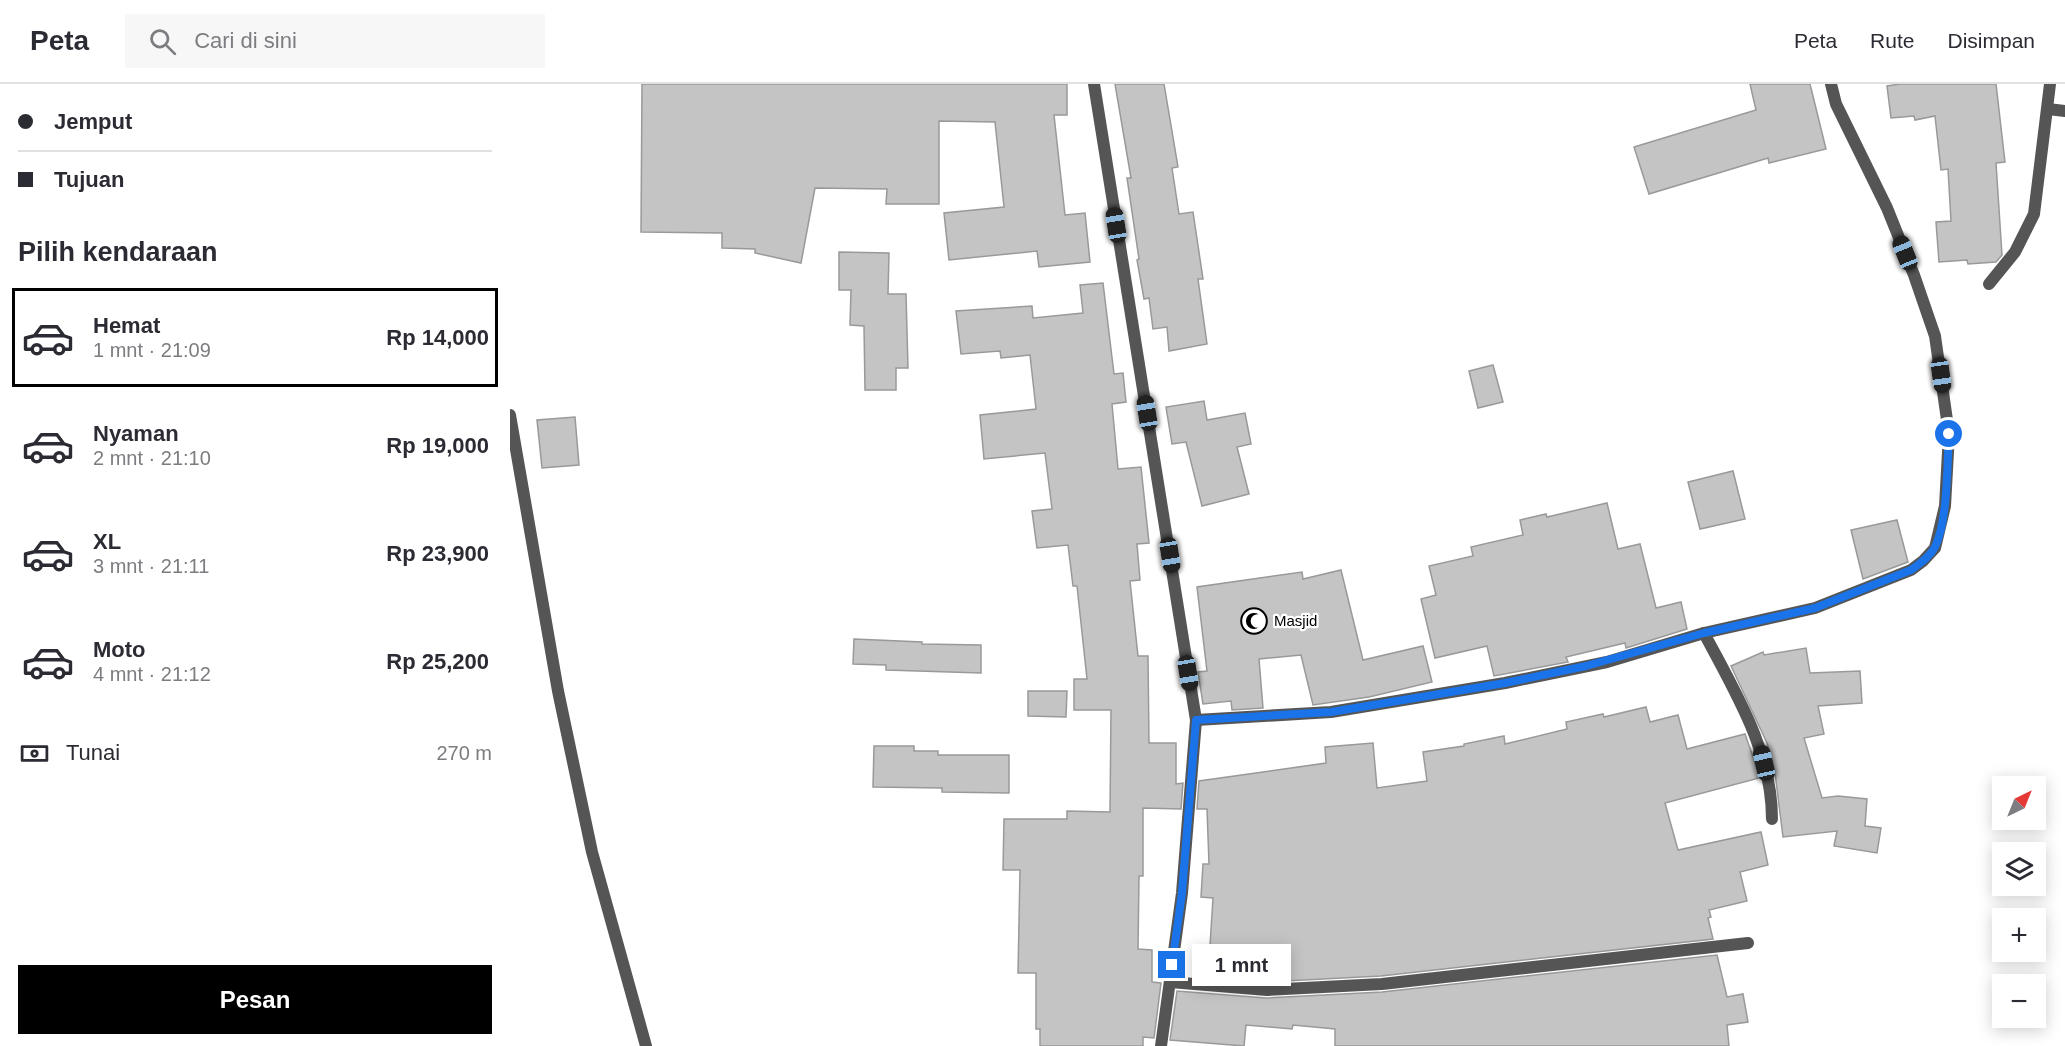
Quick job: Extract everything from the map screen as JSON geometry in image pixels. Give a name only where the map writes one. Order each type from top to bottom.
[{"type":"street","points":[[1094,84],[1196,720],[1182,893],[1161,1046]]},
{"type":"street","points":[[1196,720],[1331,712],[1505,683],[1607,662],[1704,633],[1815,608],[1911,570],[1923,561],[1935,548],[1945,506],[1949,434],[1935,336],[1887,208],[1836,104],[1831,84]]},
{"type":"street","points":[[1989,284],[2015,252],[2034,214],[2050,84]]},
{"type":"street","points":[[2048,109],[2065,111]]},
{"type":"street","points":[[510,415],[558,691],[592,852],[646,1046]]},
{"type":"street","points":[[1704,633],[1735,691],[1760,747],[1772,796],[1772,819]]},
{"type":"street","points":[[1170,982],[1267,990],[1382,984],[1748,943]]},
{"type":"building","points":[[642,84],[1067,84],[1067,115],[1054,115],[1065,215],[1085,213],[1090,262],[1039,267],[1037,251],[949,260],[944,213],[1004,207],[995,122],[939,121],[939,204],[886,204],[887,189],[815,188],[801,263],[755,253],[755,249],[722,248],[722,233],[641,232]]},
{"type":"building","points":[[1115,84],[1164,84],[1178,167],[1172,168],[1179,214],[1193,212],[1203,279],[1198,279],[1207,344],[1169,351],[1167,327],[1153,329],[1149,298],[1144,299],[1137,260],[1139,259],[1127,178],[1131,178]]},
{"type":"building","points":[[1750,84],[1810,84],[1826,149],[1769,163],[1768,158],[1649,194],[1634,147],[1756,110]]},
{"type":"building","points":[[1996,84],[2005,162],[1996,163],[2002,255],[1996,262],[1968,264],[1967,260],[1939,262],[1936,222],[1951,221],[1948,169],[1941,170],[1935,116],[1915,120],[1914,116],[1891,118],[1887,86]]},
{"type":"building","points":[[839,252],[889,253],[888,294],[906,294],[908,368],[896,368],[896,390],[865,390],[864,326],[850,325],[851,290],[839,290]]},
{"type":"building","points":[[1103,283],[1114,374],[1123,373],[1126,402],[1112,404],[1118,469],[1141,467],[1149,543],[1137,544],[1140,580],[1130,581],[1138,656],[1148,656],[1149,743],[1176,743],[1176,784],[1183,783],[1181,809],[1143,808],[1143,876],[1139,876],[1138,949],[1152,950],[1152,982],[1161,983],[1154,1038],[1143,1037],[1143,1046],[1040,1046],[1040,1029],[1036,1029],[1036,973],[1018,973],[1020,870],[1003,870],[1004,819],[1067,819],[1067,811],[1110,812],[1111,710],[1074,710],[1074,679],[1087,679],[1077,586],[1073,586],[1068,545],[1037,548],[1032,511],[1052,509],[1045,453],[984,459],[980,415],[1036,409],[1030,355],[1001,358],[1000,351],[961,354],[956,311],[1032,306],[1033,318],[1083,313],[1080,285]]},
{"type":"building","points":[[1493,365],[1503,402],[1478,408],[1469,371]]},
{"type":"building","points":[[1204,401],[1207,420],[1245,413],[1251,444],[1237,447],[1249,494],[1202,506],[1186,442],[1172,444],[1166,407]]},
{"type":"building","points":[[575,417],[579,465],[542,468],[537,420]]},
{"type":"building","points":[[1733,471],[1745,519],[1700,529],[1688,482]]},
{"type":"building","points":[[1607,503],[1618,549],[1640,544],[1656,608],[1681,602],[1687,629],[1626,648],[1625,643],[1566,657],[1568,662],[1494,676],[1487,646],[1435,658],[1421,599],[1436,595],[1429,566],[1473,556],[1471,547],[1523,535],[1520,520],[1546,514],[1547,517]]},
{"type":"building","points":[[1897,520],[1908,562],[1863,579],[1851,530]]},
{"type":"building","points":[[1341,570],[1363,660],[1423,646],[1432,682],[1369,697],[1313,705],[1301,655],[1259,659],[1263,708],[1232,710],[1231,701],[1203,704],[1198,672],[1207,671],[1197,587],[1302,572],[1303,579]]},
{"type":"building","points":[[854,639],[981,645],[981,673],[886,670],[886,665],[853,664]]},
{"type":"building","points":[[1806,648],[1810,673],[1860,671],[1862,703],[1818,706],[1824,734],[1804,738],[1822,798],[1838,796],[1867,799],[1865,826],[1881,828],[1877,853],[1834,846],[1837,831],[1783,837],[1775,773],[1767,743],[1731,666],[1763,652],[1764,655]]},
{"type":"building","points":[[1028,691],[1067,691],[1066,717],[1028,716]]},
{"type":"building","points":[[1646,707],[1650,722],[1678,715],[1687,749],[1745,734],[1758,771],[1759,778],[1665,803],[1678,850],[1761,832],[1768,865],[1740,872],[1747,901],[1709,910],[1711,917],[1708,918],[1713,939],[1381,976],[1267,982],[1208,977],[1213,898],[1201,897],[1203,864],[1209,864],[1207,809],[1197,809],[1199,781],[1326,763],[1325,747],[1373,743],[1377,788],[1427,781],[1423,752],[1464,746],[1464,744],[1504,736],[1505,744],[1567,729],[1566,722],[1603,714],[1604,717]]},
{"type":"building","points":[[874,746],[914,746],[914,751],[938,751],[938,755],[1009,755],[1009,793],[942,792],[942,788],[873,787]]},
{"type":"building","points":[[1717,955],[1727,997],[1743,994],[1748,1022],[1727,1025],[1729,1046],[1335,1046],[1335,1029],[1293,1025],[1292,1029],[1246,1025],[1244,1046],[1170,1040],[1177,991],[1266,998],[1382,992]]},
{"type":"place","name":"Masjid","points":[[1254,621]]},
{"type":"route","points":[[1172,965],[1182,893],[1196,720],[1331,712],[1505,683],[1607,662],[1704,633],[1815,608],[1911,570],[1935,548],[1945,506],[1949,434]]}]
